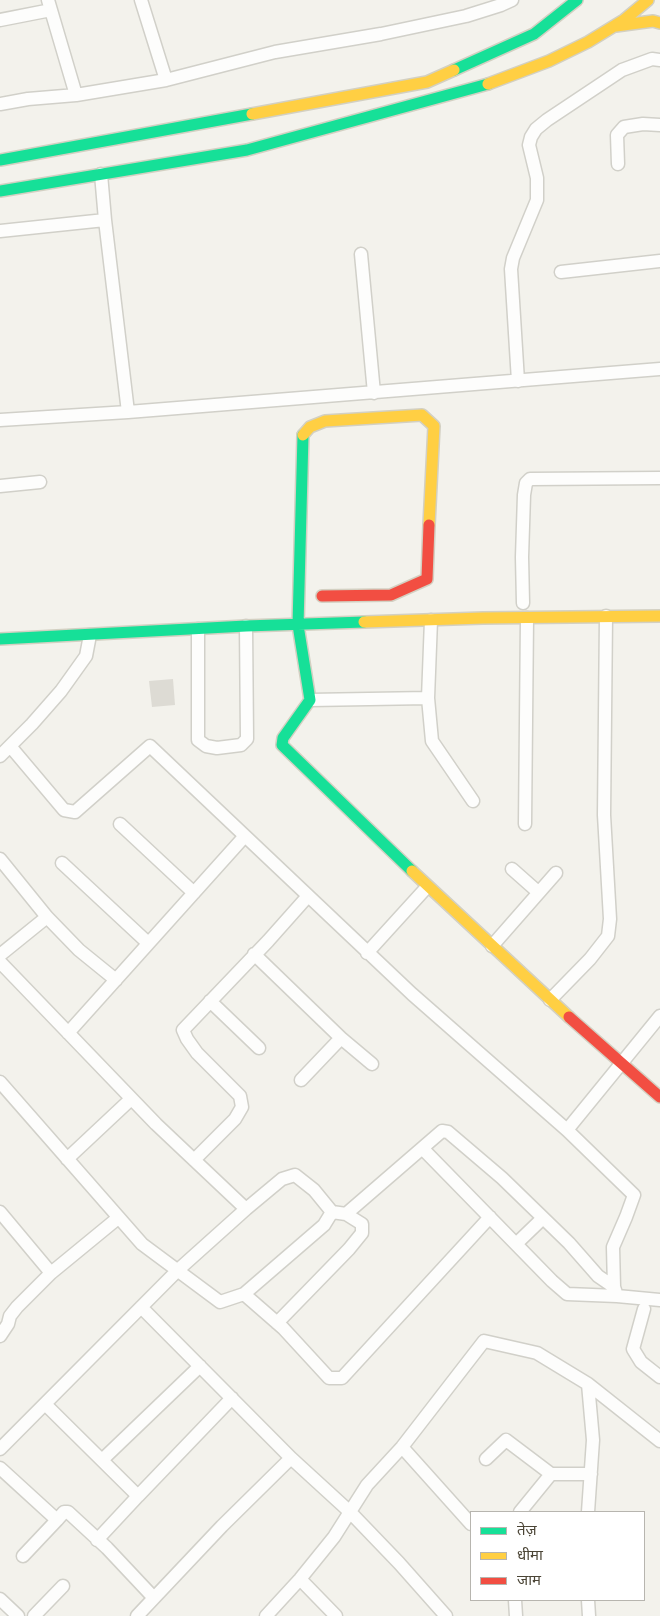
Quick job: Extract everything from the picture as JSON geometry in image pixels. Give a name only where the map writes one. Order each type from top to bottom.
[{"type":"street","points":[[141,0],[166,80]]},
{"type":"street","points":[[0,104],[28,99],[76,95],[166,80],[275,52],[381,34],[466,16],[512,0]]},
{"type":"street","points":[[0,160],[427,82],[534,34],[577,0]]},
{"type":"street","points":[[0,191],[247,150],[487,84],[549,61],[588,42],[615,26],[648,0]]},
{"type":"street","points":[[0,20],[50,5],[76,95]]},
{"type":"street","points":[[615,26],[653,21],[660,23]]},
{"type":"street","points":[[518,381],[511,269],[513,258],[537,200],[536,178],[529,145],[531,137],[536,129],[547,120],[622,70],[652,59],[660,60]]},
{"type":"street","points":[[618,164],[617,135],[624,127],[643,124],[660,125]]},
{"type":"street","points":[[101,174],[128,412]]},
{"type":"street","points":[[0,231],[105,220]]},
{"type":"street","points":[[361,254],[374,393]]},
{"type":"street","points":[[561,272],[660,261]]},
{"type":"street","points":[[0,420],[374,393],[660,369]]},
{"type":"street","points":[[322,596],[391,595],[427,579],[434,426],[422,415],[326,421],[310,427],[304,435],[298,625],[310,700],[283,738],[282,745],[428,887],[550,1000],[660,1097]]},
{"type":"street","points":[[524,603],[522,557],[524,495],[526,483],[530,479],[660,478]]},
{"type":"street","points":[[0,486],[40,482]]},
{"type":"street","points":[[550,1000],[590,959],[608,936],[610,919],[604,815],[606,616]]},
{"type":"street","points":[[0,638],[246,626],[431,620],[660,616]]},
{"type":"street","points":[[525,824],[527,618]]},
{"type":"street","points":[[431,620],[428,698],[432,740],[473,801]]},
{"type":"street","points":[[198,629],[198,740],[206,746],[217,748],[241,745],[247,739],[246,626]]},
{"type":"street","points":[[0,756],[61,691],[86,656],[90,634]]},
{"type":"street","points":[[310,700],[428,698]]},
{"type":"street","points":[[10,746],[64,810],[75,812],[160,736]]},
{"type":"street","points":[[150,746],[367,953],[567,1130],[634,1194],[613,1247],[616,1291]]},
{"type":"street","points":[[120,824],[194,893]]},
{"type":"street","points":[[68,1033],[244,837]]},
{"type":"street","points":[[0,859],[47,917],[79,950],[116,980]]},
{"type":"street","points":[[62,863],[148,943]]},
{"type":"street","points":[[512,870],[538,892]]},
{"type":"street","points":[[492,946],[556,873]]},
{"type":"street","points":[[367,953],[428,887]]},
{"type":"street","points":[[194,1160],[235,1119],[242,1107],[240,1096],[197,1053],[186,1039],[183,1030],[308,896]]},
{"type":"street","points":[[0,955],[47,917]]},
{"type":"street","points":[[254,954],[341,1038],[372,1064]]},
{"type":"street","points":[[0,962],[131,1099],[246,1208]]},
{"type":"street","points":[[210,1002],[259,1048]]},
{"type":"street","points":[[567,1130],[660,1016]]},
{"type":"street","points":[[301,1080],[341,1038]]},
{"type":"street","points":[[0,1082],[142,1244],[220,1302],[244,1294],[324,1225],[332,1212]]},
{"type":"street","points":[[67,1159],[131,1099]]},
{"type":"street","points":[[346,1214],[442,1131],[448,1132],[502,1178],[569,1243],[598,1276],[616,1291]]},
{"type":"street","points":[[422,1149],[567,1294],[616,1291],[660,1300]]},
{"type":"street","points":[[0,1449],[178,1270],[246,1208],[282,1179],[295,1175],[314,1190],[332,1212],[346,1214],[362,1224],[362,1233],[349,1249],[277,1323]]},
{"type":"street","points":[[0,1212],[51,1273]]},
{"type":"street","points":[[0,1336],[17,1307],[51,1273],[118,1218]]},
{"type":"street","points":[[244,1294],[277,1323],[330,1378],[342,1378],[490,1218]]},
{"type":"street","points":[[516,1244],[543,1218]]},
{"type":"street","points":[[142,1307],[291,1458],[350,1512],[446,1616]]},
{"type":"street","points":[[644,1309],[633,1349],[641,1362],[660,1377]]},
{"type":"street","points":[[266,1616],[334,1538],[367,1486],[402,1448],[484,1341],[537,1353],[588,1384],[660,1441]]},
{"type":"street","points":[[102,1460],[200,1366]]},
{"type":"street","points":[[588,1384],[593,1440],[588,1511]]},
{"type":"street","points":[[98,1540],[232,1398]]},
{"type":"street","points":[[45,1404],[138,1496]]},
{"type":"street","points":[[486,1459],[506,1440],[551,1474],[591,1474]]},
{"type":"street","points":[[402,1448],[470,1523]]},
{"type":"street","points":[[137,1616],[222,1526],[291,1458]]},
{"type":"street","points":[[0,1468],[57,1520]]},
{"type":"street","points":[[521,1511],[551,1474]]},
{"type":"street","points":[[23,1556],[64,1512],[68,1512],[154,1598]]},
{"type":"street","points":[[300,1579],[336,1616]]},
{"type":"street","points":[[34,1616],[63,1586]]},
{"type":"street","points":[[0,1599],[18,1616]]},
{"type":"street","points":[[516,1601],[516,1616]]},
{"type":"street","points":[[588,1601],[589,1616]]},
{"type":"building","points":[[173,679],[175,705],[152,707],[149,681]]},
{"type":"traffic: fast","points":[[454,70],[534,34],[577,0]]},
{"type":"traffic: fast","points":[[0,191],[247,150],[488,84]]},
{"type":"traffic: fast","points":[[0,160],[252,114]]},
{"type":"traffic: fast","points":[[303,435],[298,625],[310,700],[283,738],[282,745],[412,871]]},
{"type":"traffic: fast","points":[[0,639],[246,626],[364,622]]},
{"type":"traffic: slow","points":[[488,84],[549,61],[588,42],[624,20],[648,0]]},
{"type":"traffic: slow","points":[[616,26],[653,21],[660,23]]},
{"type":"traffic: slow","points":[[252,114],[427,82],[454,70]]},
{"type":"traffic: slow","points":[[303,435],[310,427],[325,421],[422,415],[434,426],[429,525]]},
{"type":"traffic: slow","points":[[364,622],[483,618],[660,616]]},
{"type":"traffic: slow","points":[[412,871],[569,1017]]},
{"type":"traffic: jam","points":[[322,596],[391,595],[427,579],[429,525]]},
{"type":"traffic: jam","points":[[569,1017],[660,1097]]}]
